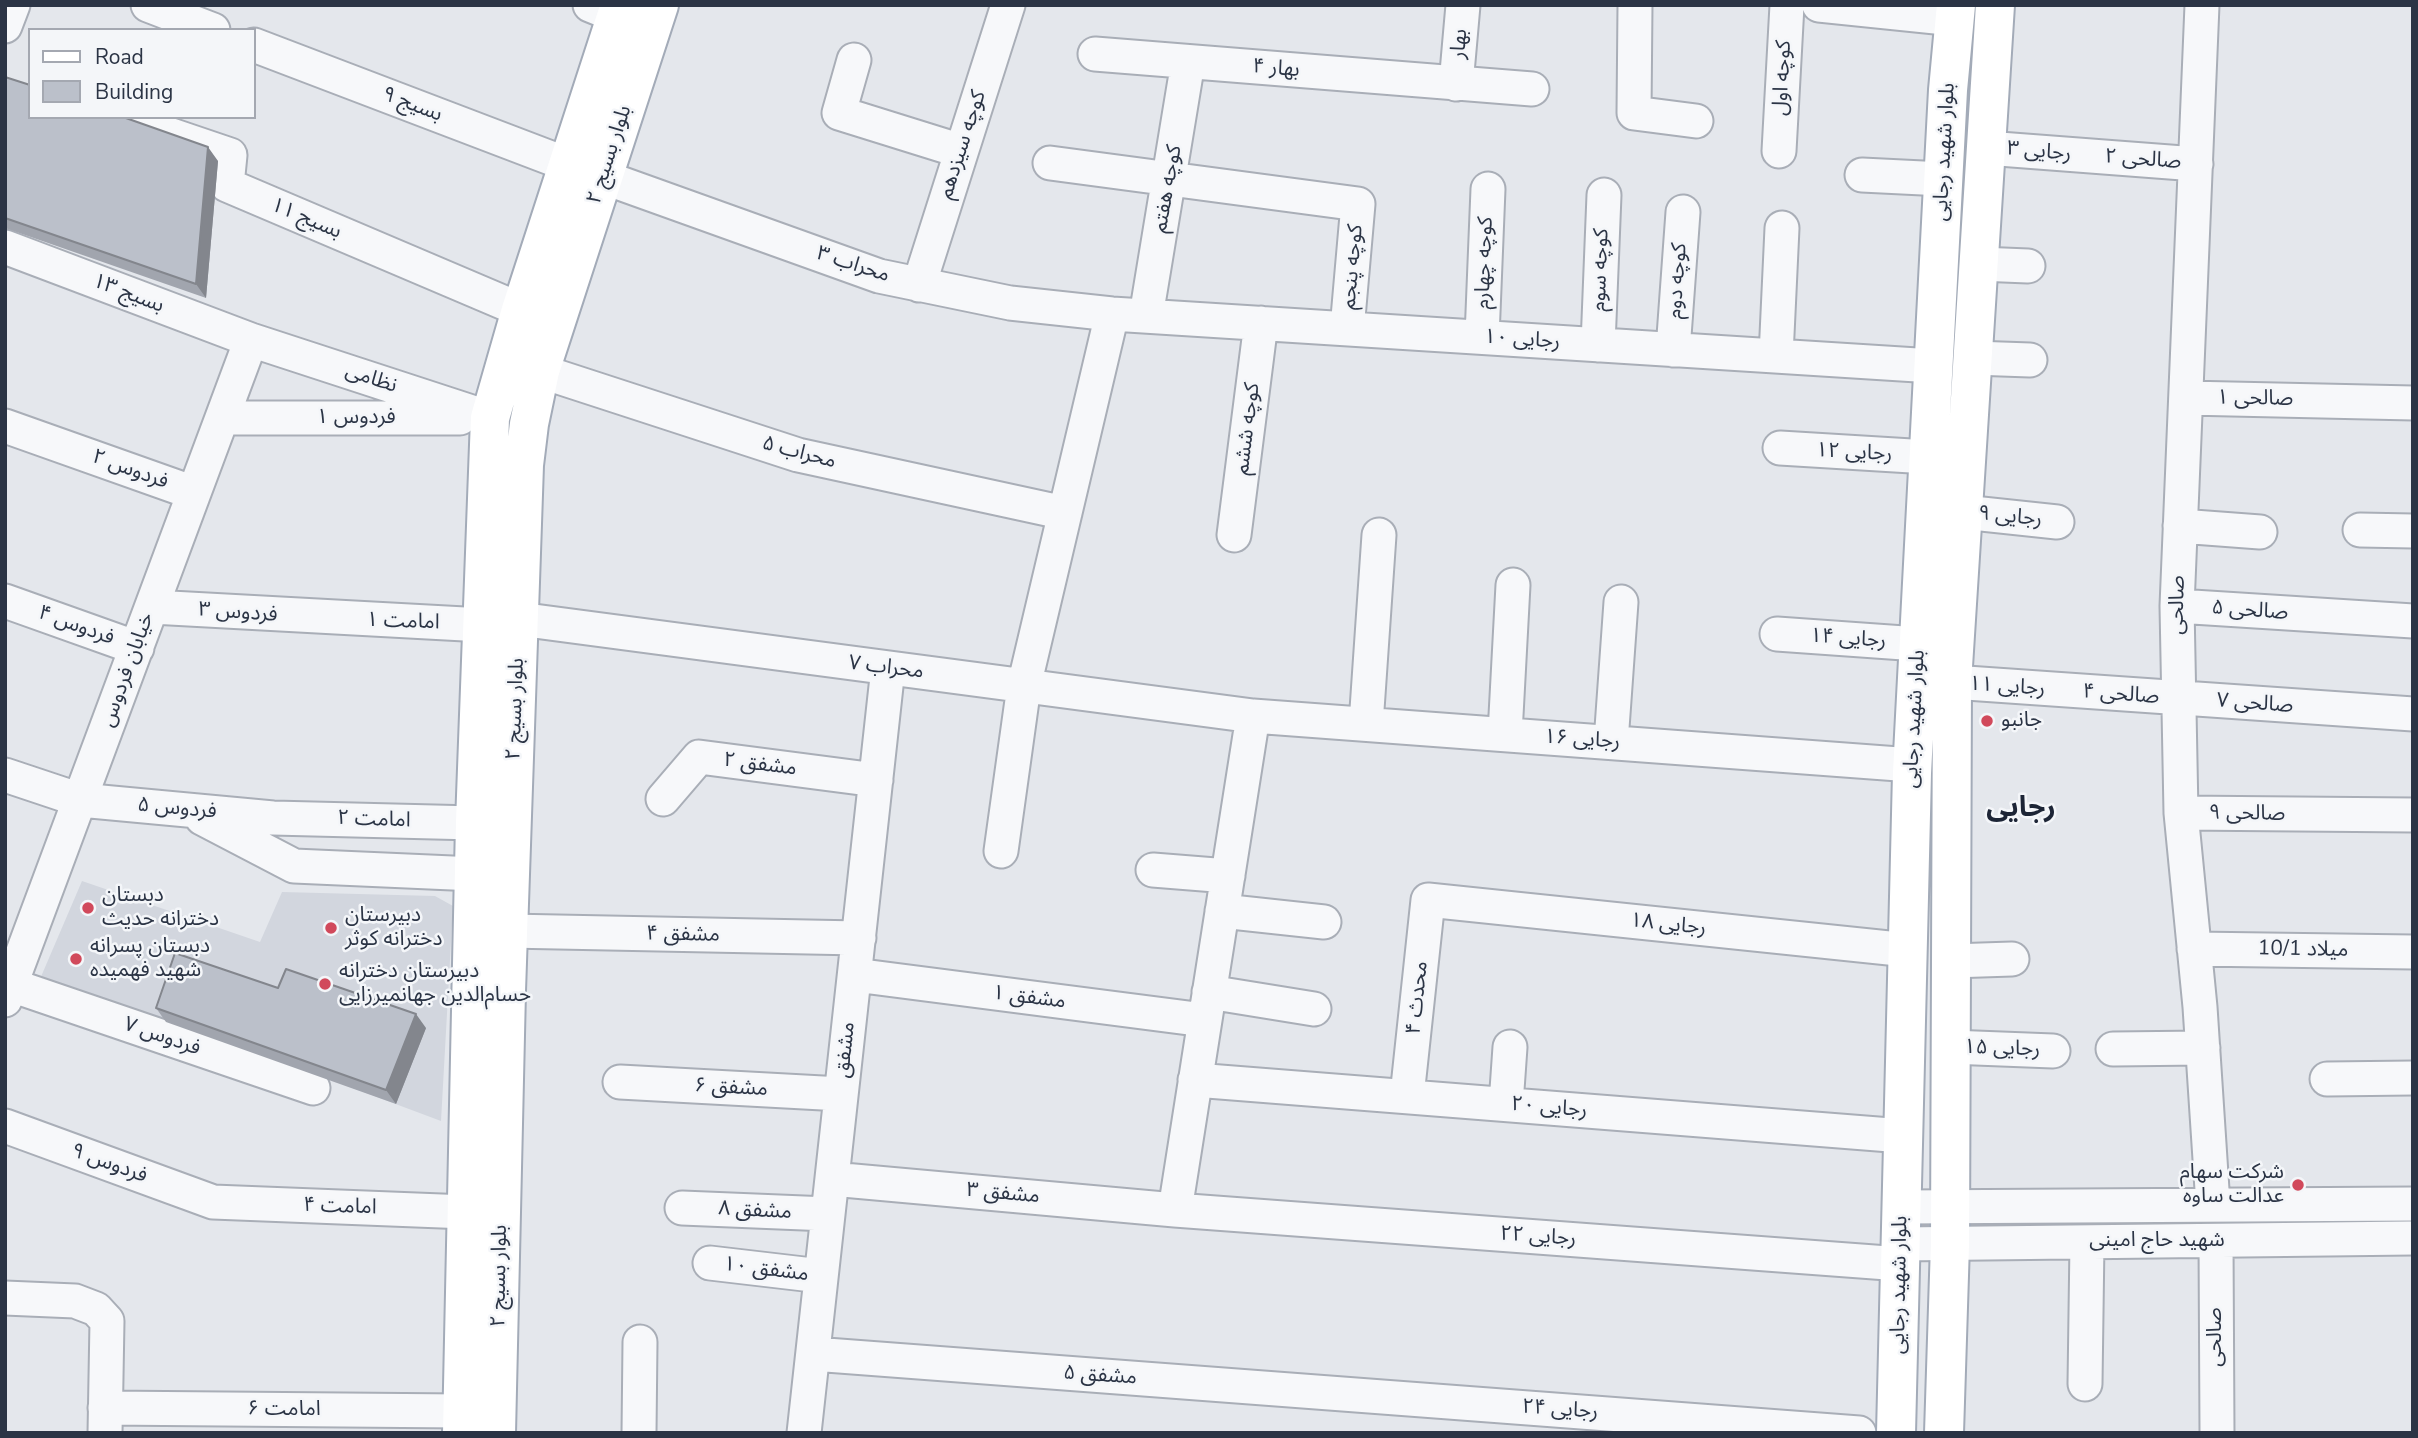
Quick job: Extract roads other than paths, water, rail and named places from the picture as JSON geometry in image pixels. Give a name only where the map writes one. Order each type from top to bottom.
[{"type":"main road","name":"بلوار بسیج ۲","points":[[462,1422],[481,1358],[508,932],[501,622],[490,418],[521,310],[659,5]]},
{"type":"main road","name":"بلوار شهید رجایی","points":[[1944,1433],[1950,1225],[1952,682],[1996,5]]},
{"type":"main road","name":"بلوار بسیج ۲","points":[[496,1433],[481,1358],[467,1212],[475,823],[529,424],[586,171],[609,9]]},
{"type":"main road","name":"بلوار شهید رجایی","points":[[1896,1433],[1912,765],[1943,178],[1955,12]]},
{"type":"main road","points":[[490,418],[529,424]]},
{"type":"street","points":[[5,26],[13,5]]},
{"type":"street","points":[[148,5],[208,28]]},
{"type":"street","name":"کوچه سیزدهم","points":[[919,285],[1008,5]]},
{"type":"street","name":"بهار","points":[[1456,84],[1463,5]]},
{"type":"street","points":[[1634,5],[1634,113],[1696,121]]},
{"type":"street","name":"کوچه اول","points":[[1779,152],[1787,5]]},
{"type":"street","points":[[1819,5],[1955,12]]},
{"type":"street","name":"صالحی","points":[[2202,5],[2177,606],[2181,813],[2203,1048],[2214,1205]]},
{"type":"street","name":"۹ بسیج","points":[[256,46],[586,171]]},
{"type":"street","name":"بهار ۴","points":[[1095,54],[1532,89]]},
{"type":"street","points":[[854,60],[839,113],[961,151]]},
{"type":"street","name":"کوچه هفتم","points":[[1146,316],[1188,62]]},
{"type":"street","name":"۱۱ بسیج","points":[[124,119],[230,155],[227,186],[521,310]]},
{"type":"street","name":"رجایی ۳","points":[[1986,148],[2091,157]]},
{"type":"street","name":"صالحی ۲","points":[[2091,157],[2196,164]]},
{"type":"street","points":[[1050,163],[1169,181]]},
{"type":"street","name":"محراب ۳","points":[[586,171],[879,276],[1010,303],[1112,314]]},
{"type":"street","points":[[1862,175],[1943,178]]},
{"type":"street","name":"کوچه پنجم","points":[[1169,181],[1359,204],[1347,329]]},
{"type":"street","name":"کوچه چهارم","points":[[1482,337],[1488,189]]},
{"type":"street","name":"کوچه سوم","points":[[1598,345],[1604,195]]},
{"type":"street","name":"کوچه دوم","points":[[1673,350],[1683,212]]},
{"type":"street","points":[[1776,356],[1782,228]]},
{"type":"street","name":"۱۳ بسیج","points":[[5,247],[251,341]]},
{"type":"street","points":[[1979,264],[2028,266]]},
{"type":"street","points":[[1001,851],[1024,686],[1112,314]]},
{"type":"street","name":"رجایی ۱۰","points":[[1112,314],[1933,366]]},
{"type":"street","name":"کوچه ششم","points":[[1234,535],[1261,323]]},
{"type":"street","name":"خیابان فردوس","points":[[8,993],[15,947],[80,800],[251,341]]},
{"type":"street","name":"نظامی","points":[[251,341],[490,418]]},
{"type":"street","points":[[1973,358],[2030,360]]},
{"type":"street","name":"محراب ۵","points":[[540,372],[798,456],[1065,513]]},
{"type":"street","name":"صالحی ۱","points":[[2186,398],[2413,403]]},
{"type":"street","name":"فردوس ۱","points":[[222,418],[490,418]]},
{"type":"street","name":"فردوس ۲","points":[[5,426],[194,493]]},
{"type":"street","name":"رجایی ۱۲","points":[[1780,448],[1928,457]]},
{"type":"street","name":"رجایی ۹","points":[[1963,512],[2057,522]]},
{"type":"street","points":[[2180,526],[2260,532]]},
{"type":"street","points":[[2360,530],[2413,531]]},
{"type":"street","points":[[1366,724],[1379,535]]},
{"type":"street","points":[[1505,734],[1513,585]]},
{"type":"street","name":"فردوس ۴","points":[[11,602],[137,648]]},
{"type":"street","points":[[1611,742],[1621,602]]},
{"type":"street","name":"صالحی ۵","points":[[2177,606],[2413,621]]},
{"type":"street","name":"فردوس ۳","points":[[152,607],[324,619]]},
{"type":"street","name":"امامت ۱","points":[[324,619],[501,622]]},
{"type":"street","name":"محراب ۷","points":[[501,622],[888,668],[1253,716]]},
{"type":"street","name":"رجایی ۱۴","points":[[1777,634],[1919,644]]},
{"type":"street","name":"مشفق","points":[[804,1433],[888,668]]},
{"type":"street","name":"رجایی ۱۱","points":[[1952,682],[2063,691]]},
{"type":"street","name":"صالحی ۴","points":[[2063,691],[2179,699]]},
{"type":"street","name":"صالحی ۷","points":[[2179,699],[2413,714]]},
{"type":"street","points":[[1175,1210],[1253,716]]},
{"type":"street","name":"رجایی ۱۶","points":[[1253,716],[1912,765]]},
{"type":"street","name":"مشفق ۲","points":[[663,799],[699,757],[876,780]]},
{"type":"street","name":"فردوس ۵","points":[[5,775],[80,800],[273,818]]},
{"type":"street","points":[[187,810],[294,866],[475,874]]},
{"type":"street","name":"صالحی ۹","points":[[2181,813],[2413,815]]},
{"type":"street","name":"امامت ۲","points":[[273,818],[475,823]]},
{"type":"street","points":[[1153,870],[1228,876]]},
{"type":"street","name":"رجایی ۱۸","points":[[1428,900],[1908,950]]},
{"type":"street","name":"محدث ۴","points":[[1407,1097],[1428,900]]},
{"type":"street","points":[[1222,911],[1324,922]]},
{"type":"street","name":"مشفق ۴","points":[[508,932],[859,938]]},
{"type":"street","name":"میلاد 10/1","points":[[2194,949],[2413,952]]},
{"type":"street","points":[[1951,961],[2012,959]]},
{"type":"street","name":"مشفق ۱","points":[[855,975],[1207,1006],[1314,1009]]},
{"type":"street","name":"فردوس ۷","points":[[8,993],[313,1088]]},
{"type":"street","points":[[1506,1104],[1510,1047]]},
{"type":"street","name":"رجایی ۱۵","points":[[1950,1047],[2053,1051]]},
{"type":"street","points":[[2113,1049],[2203,1048]]},
{"type":"street","points":[[2328,1079],[2413,1078]]},
{"type":"street","name":"رجایی ۲۰","points":[[1195,1080],[1903,1136]]},
{"type":"street","name":"مشفق ۶","points":[[620,1082],[841,1094]]},
{"type":"street","name":"فردوس ۹","points":[[5,1126],[213,1202]]},
{"type":"street","name":"مشفق ۳","points":[[832,1178],[1175,1210]]},
{"type":"street","name":"امامت ۴","points":[[213,1202],[467,1212]]},
{"type":"street","name":"شهید حاج امینی","points":[[1901,1238],[2013,1206],[2413,1203]]},
{"type":"street","points":[[2013,1206],[2005,1213],[2001,1224],[2004,1235],[2013,1242]]},
{"type":"street","name":"مشفق ۸","points":[[682,1208],[828,1214]]},
{"type":"street","name":"رجایی ۲۲","points":[[1175,1210],[1901,1238]]},
{"type":"street","name":"شهید حاج امینی","points":[[1950,1225],[2013,1242],[2413,1238]]},
{"type":"street","points":[[2085,1384],[2087,1241]]},
{"type":"street","name":"صالحی","points":[[2216,1241],[2217,1433]]},
{"type":"street","name":"مشفق ۱۰","points":[[710,1263],[821,1276]]},
{"type":"street","points":[[5,1298],[75,1301],[96,1309],[107,1321],[105,1420]]},
{"type":"street","points":[[639,1433],[640,1342]]},
{"type":"street","name":"مشفق ۵","points":[[813,1354],[1386,1397]]},
{"type":"street","name":"رجایی ۲۴","points":[[1386,1397],[1859,1433]]},
{"type":"street","name":"امامت ۶","points":[[105,1420],[462,1422]]},
{"type":"place","name":"جانبو","points":[[1987,721]]},
{"type":"place","name":"دبستان دخترانه حدیث","points":[[88,908]]},
{"type":"place","name":"دبیرستان دخترانه کوثر","points":[[331,928]]},
{"type":"place","name":"دبستان پسرانه شهید فهمیده","points":[[76,959]]},
{"type":"place","name":"دبیرستان دخترانه حسام‌الدین جهانمیرزایی","points":[[325,984]]},
{"type":"place","name":"شرکت سهام عدالت ساوه","points":[[2298,1185]]},
{"type":"district","name":"رجایی","points":[[2021,809]]}]
